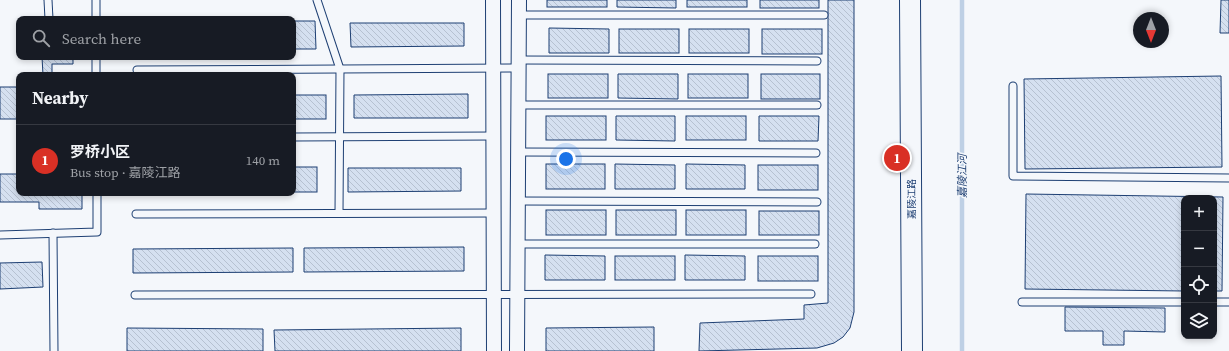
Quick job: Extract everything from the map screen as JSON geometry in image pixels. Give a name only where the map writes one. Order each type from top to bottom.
[{"type":"street","points":[[493,0],[494,351]]},
{"type":"street","points":[[517,351],[519,0]]},
{"type":"street","name":"嘉陵江路","points":[[910,0],[912,351]]},
{"type":"lane","points":[[48,0],[49,16]]},
{"type":"lane","points":[[96,0],[96,16]]},
{"type":"lane","points":[[317,0],[340,69],[339,213]]},
{"type":"lane","points":[[519,15],[824,15]]},
{"type":"lane","points":[[96,60],[96,72]]},
{"type":"lane","points":[[137,70],[493,68],[519,64],[817,61]]},
{"type":"lane","points":[[1013,86],[1013,176],[1229,178]]},
{"type":"lane","points":[[519,105],[817,105]]},
{"type":"lane","points":[[296,137],[493,136]]},
{"type":"lane","points":[[518,152],[816,154]]},
{"type":"lane","points":[[0,235],[97,232],[97,196]]},
{"type":"lane","points":[[518,201],[817,202]]},
{"type":"lane","points":[[136,214],[494,213]]},
{"type":"lane","points":[[52,233],[54,351]]},
{"type":"lane","points":[[518,244],[815,244]]},
{"type":"lane","points":[[135,295],[812,294]]},
{"type":"lane","points":[[1022,302],[1181,302]]},
{"type":"lane","points":[[1217,302],[1229,302]]},
{"type":"building","points":[[547,0],[607,0],[607,7],[547,7]]},
{"type":"building","points":[[617,0],[676,0],[676,8],[617,7]]},
{"type":"building","points":[[687,0],[747,0],[747,7],[687,7]]},
{"type":"building","points":[[760,0],[819,0],[819,8],[760,8]]},
{"type":"building","points":[[828,0],[854,0],[854,312],[850,328],[843,337],[834,343],[817,348],[699,351],[700,323],[804,319],[804,305],[828,303]]},
{"type":"building","points":[[1221,0],[1229,0],[1229,33],[1220,33]]},
{"type":"building","points":[[296,21],[315,21],[316,49],[296,49]]},
{"type":"building","points":[[350,23],[464,23],[464,46],[351,47]]},
{"type":"building","points":[[549,28],[609,29],[609,53],[549,53]]},
{"type":"building","points":[[619,29],[679,29],[679,53],[619,53]]},
{"type":"building","points":[[689,29],[749,29],[749,53],[689,53]]},
{"type":"building","points":[[762,29],[822,29],[822,54],[762,54]]},
{"type":"building","points":[[42,60],[73,60],[73,64],[52,64],[52,72],[43,72]]},
{"type":"building","points":[[548,74],[608,74],[608,98],[548,98]]},
{"type":"building","points":[[618,74],[678,74],[678,99],[618,98]]},
{"type":"building","points":[[688,74],[748,74],[748,98],[688,98]]},
{"type":"building","points":[[761,74],[820,74],[820,99],[761,99]]},
{"type":"building","points":[[1221,76],[1222,167],[1025,169],[1024,79]]},
{"type":"building","points":[[0,87],[16,87],[16,119],[0,119]]},
{"type":"building","points":[[468,94],[468,118],[354,118],[354,95]]},
{"type":"building","points":[[296,95],[326,95],[326,119],[296,119]]},
{"type":"building","points":[[546,116],[606,116],[606,140],[546,140]]},
{"type":"building","points":[[616,116],[675,116],[675,141],[616,140]]},
{"type":"building","points":[[686,116],[746,116],[746,140],[686,140]]},
{"type":"building","points":[[759,116],[819,116],[818,141],[759,141]]},
{"type":"building","points":[[546,164],[605,164],[605,189],[546,189]]},
{"type":"building","points":[[615,164],[675,165],[675,189],[615,189]]},
{"type":"building","points":[[686,164],[745,165],[745,189],[686,189]]},
{"type":"building","points":[[758,165],[818,165],[818,190],[758,190]]},
{"type":"building","points":[[296,167],[317,167],[317,192],[296,192]]},
{"type":"building","points":[[348,168],[461,168],[461,191],[348,192]]},
{"type":"building","points":[[0,174],[16,174],[16,196],[82,196],[82,209],[39,209],[39,202],[0,202]]},
{"type":"building","points":[[1026,194],[1181,196],[1181,291],[1025,289]]},
{"type":"building","points":[[1217,197],[1223,197],[1222,291],[1217,291]]},
{"type":"building","points":[[546,210],[606,210],[606,235],[546,235]]},
{"type":"building","points":[[616,210],[676,210],[676,235],[616,235]]},
{"type":"building","points":[[686,210],[746,210],[746,235],[686,235]]},
{"type":"building","points":[[759,211],[819,211],[819,235],[759,235]]},
{"type":"building","points":[[464,247],[464,271],[304,272],[304,248]]},
{"type":"building","points":[[293,248],[293,272],[133,273],[133,249]]},
{"type":"building","points":[[545,255],[605,256],[605,280],[545,280]]},
{"type":"building","points":[[685,255],[745,256],[745,280],[685,280]]},
{"type":"building","points":[[615,256],[675,256],[675,280],[615,280]]},
{"type":"building","points":[[758,256],[818,256],[818,281],[758,281]]},
{"type":"building","points":[[42,262],[43,287],[0,289],[0,263]]},
{"type":"building","points":[[1065,307],[1165,308],[1165,332],[1124,331],[1124,345],[1103,345],[1103,331],[1065,331]]},
{"type":"building","points":[[654,327],[654,351],[546,351],[546,328]]},
{"type":"building","points":[[127,328],[263,329],[263,351],[127,351]]},
{"type":"building","points":[[461,328],[461,351],[275,351],[274,330]]},
{"type":"waterway","name":"嘉陵江河","points":[[962,0],[962,351]]},
{"type":"place","name":"罗桥小区","points":[[897,158]]}]
